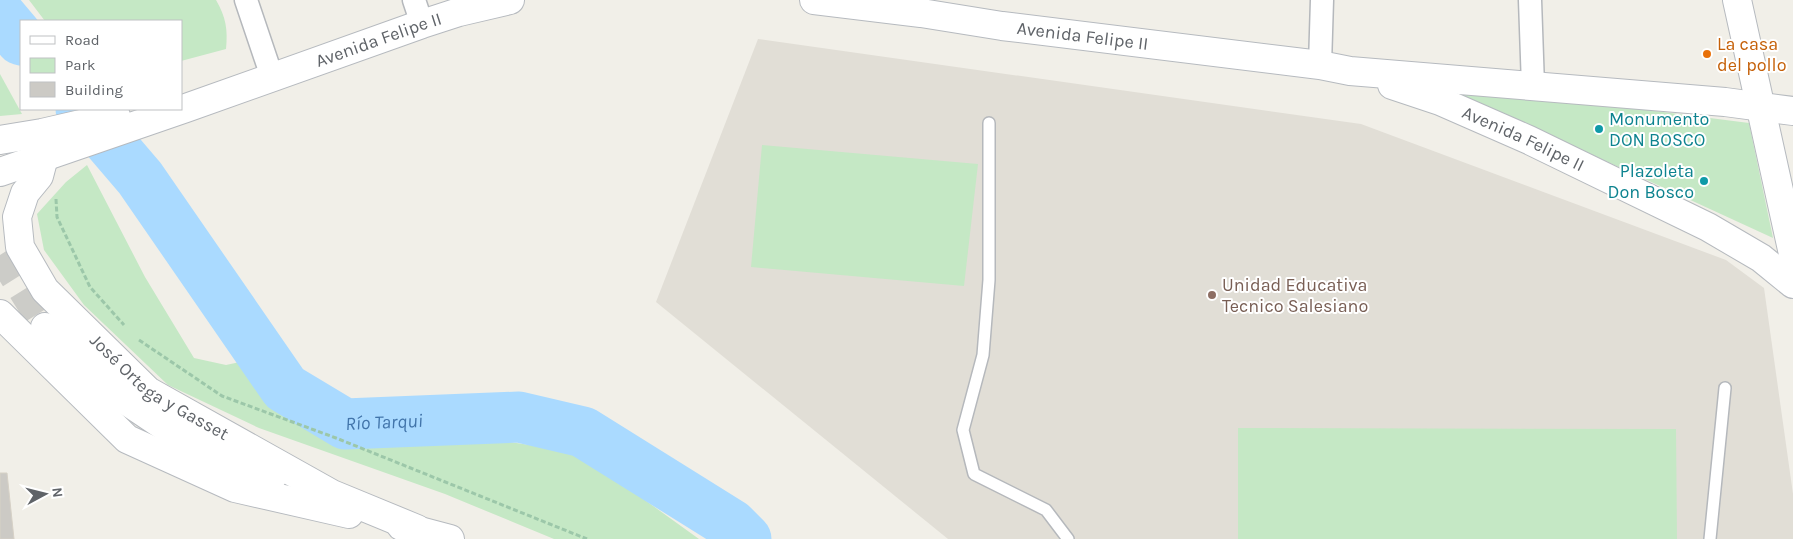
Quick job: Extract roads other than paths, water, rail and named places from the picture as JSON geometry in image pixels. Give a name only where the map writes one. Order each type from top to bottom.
[{"type":"main road","name":"Avenida Felipe II","points":[[182,109],[261,81],[418,12],[459,12],[510,0]]},
{"type":"main road","name":"Avenida Felipe II","points":[[814,0],[921,6],[1002,26],[1320,65],[1350,71],[1761,106],[1793,111]]},
{"type":"main road","points":[[1737,0],[1793,254]]},
{"type":"main road","name":"Avenida Felipe II","points":[[1350,71],[1440,101],[1529,140],[1708,227],[1761,258],[1793,284]]},
{"type":"main road","name":"Avenida Felipe II","points":[[182,102],[261,81]]},
{"type":"main road","name":"Avenida Felipe II","points":[[0,172],[47,148],[147,110]]},
{"type":"main road","name":"Avenida Felipe II","points":[[0,140],[47,148],[179,110]]},
{"type":"main road","name":"José Ortega y Gasset","points":[[47,148],[39,176],[25,193],[17,217],[20,247],[45,290],[148,391],[332,494],[418,529]]},
{"type":"main road","name":"José Ortega y Gasset","points":[[0,314],[126,439],[235,488],[418,529],[450,539]]},
{"type":"main road","points":[[45,327],[113,392],[171,431],[229,460],[418,529]]},
{"type":"street","points":[[246,0],[261,81]]},
{"type":"street","points":[[1320,65],[1322,0]]},
{"type":"street","points":[[1530,0],[1533,86]]},
{"type":"lane","points":[[989,123],[988,280],[983,355],[963,430],[974,474],[1046,510],[1068,539]]},
{"type":"lane","points":[[1710,539],[1724,388]]},
{"type":"waterway","name":"Río Tarqui","points":[[0,15],[20,39]]},
{"type":"waterway","name":"Río Tarqui","points":[[82,110],[140,178],[285,388],[345,424],[519,417],[583,432],[732,525],[746,539]]},
{"type":"tunnel","points":[[0,255],[45,327]]},
{"type":"place","name":"La casa del pollo","points":[[1707,54]]},
{"type":"place","name":"Monumento DON BOSCO","points":[[1599,129]]},
{"type":"place","name":"Plazoleta Don Bosco","points":[[1704,181]]},
{"type":"place","name":"Unidad Educativa Tecnico Salesiano","points":[[1212,295]]}]
